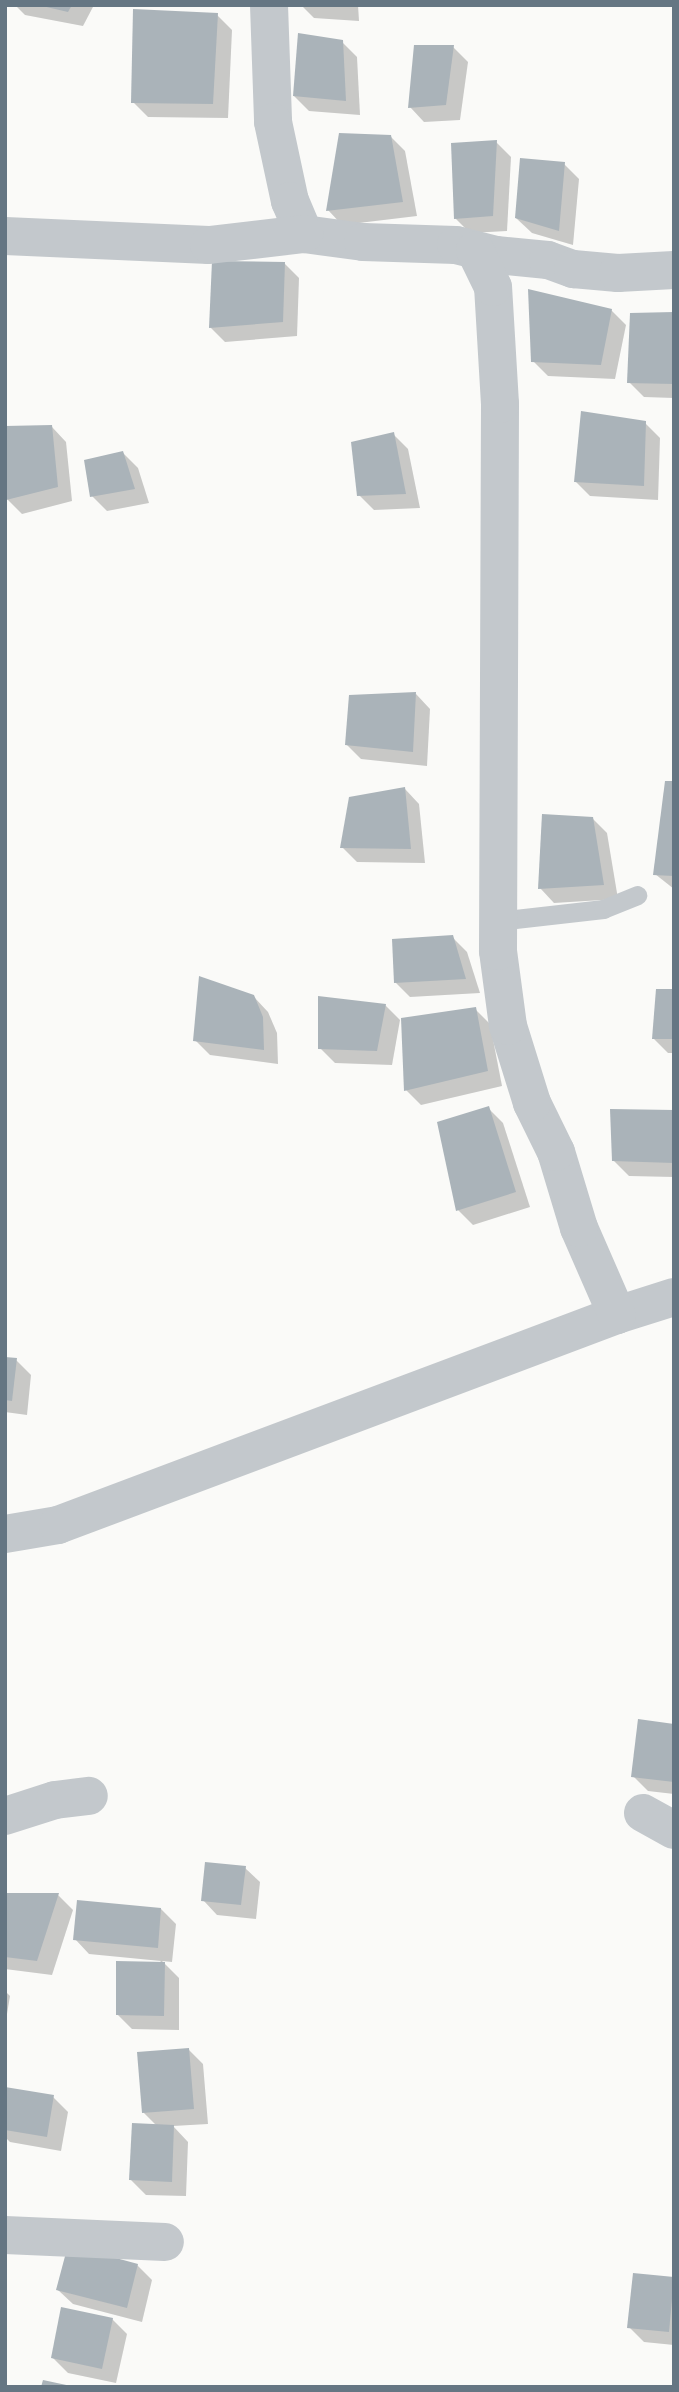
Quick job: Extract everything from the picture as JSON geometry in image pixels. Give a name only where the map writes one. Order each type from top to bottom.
[{"type":"street","points":[[269,5],[273,122],[290,201],[304,234]]},
{"type":"street","points":[[5,236],[209,244],[304,234],[475,250],[548,260],[573,270],[618,274],[674,270]]},
{"type":"street","points":[[475,250],[493,287],[500,404],[498,921],[508,1026],[532,1103],[556,1152],[579,1228],[615,1306]]},
{"type":"street","points":[[5,1534],[58,1525],[615,1306],[674,1297]]},
{"type":"street","points":[[5,1816],[55,1800],[89,1796]]},
{"type":"street","points":[[5,2235],[165,2242]]},
{"type":"lane","points":[[498,921],[603,909],[637,895]]},
{"type":"building","points":[[38,5],[72,5],[68,12]]},
{"type":"building","points":[[133,9],[218,13],[213,104],[131,103]]},
{"type":"building","points":[[298,33],[343,40],[346,101],[293,96]]},
{"type":"building","points":[[414,45],[454,45],[446,105],[408,108]]},
{"type":"building","points":[[339,133],[391,135],[403,202],[326,211]]},
{"type":"building","points":[[497,140],[493,216],[454,219],[451,143]]},
{"type":"building","points":[[520,158],[565,162],[559,231],[515,218]]},
{"type":"building","points":[[212,261],[285,262],[283,322],[209,328]]},
{"type":"building","points":[[528,289],[612,309],[601,365],[531,362]]},
{"type":"building","points":[[674,312],[674,384],[627,383],[630,313]]},
{"type":"building","points":[[581,411],[646,421],[644,486],[574,482]]},
{"type":"building","points":[[52,425],[58,487],[6,500],[5,426]]},
{"type":"building","points":[[394,432],[406,494],[357,496],[351,442]]},
{"type":"building","points":[[123,451],[135,489],[90,497],[84,460]]},
{"type":"building","points":[[416,692],[413,752],[345,745],[349,695]]},
{"type":"building","points":[[665,781],[674,781],[674,876],[653,875]]},
{"type":"building","points":[[405,787],[411,849],[340,848],[349,797]]},
{"type":"building","points":[[542,814],[593,817],[604,885],[538,889]]},
{"type":"building","points":[[453,935],[466,979],[394,983],[392,939]]},
{"type":"building","points":[[199,976],[254,995],[263,1017],[264,1050],[193,1041]]},
{"type":"building","points":[[656,989],[674,989],[674,1039],[652,1039]]},
{"type":"building","points":[[318,996],[386,1004],[377,1051],[318,1049]]},
{"type":"building","points":[[476,1007],[488,1071],[404,1091],[401,1018]]},
{"type":"building","points":[[489,1106],[516,1192],[456,1211],[437,1122]]},
{"type":"building","points":[[610,1109],[674,1110],[674,1163],[612,1161]]},
{"type":"building","points":[[5,1357],[17,1358],[12,1401],[5,1400]]},
{"type":"building","points":[[638,1719],[674,1724],[674,1782],[631,1777]]},
{"type":"building","points":[[205,1862],[246,1866],[241,1905],[201,1901]]},
{"type":"building","points":[[5,1893],[59,1893],[37,1961],[5,1957]]},
{"type":"building","points":[[77,1900],[161,1908],[158,1948],[73,1940]]},
{"type":"building","points":[[116,1961],[165,1962],[164,2016],[116,2015]]},
{"type":"building","points":[[189,2048],[194,2109],[142,2113],[137,2052]]},
{"type":"building","points":[[5,2087],[54,2095],[47,2137],[5,2130]]},
{"type":"building","points":[[132,2123],[174,2125],[172,2182],[129,2180]]},
{"type":"building","points":[[68,2245],[138,2264],[127,2308],[56,2290]]},
{"type":"building","points":[[633,2273],[674,2277],[669,2332],[627,2328]]},
{"type":"building","points":[[61,2307],[113,2318],[102,2369],[51,2358]]},
{"type":"building","points":[[43,2380],[71,2386],[71,2387],[41,2387]]}]
